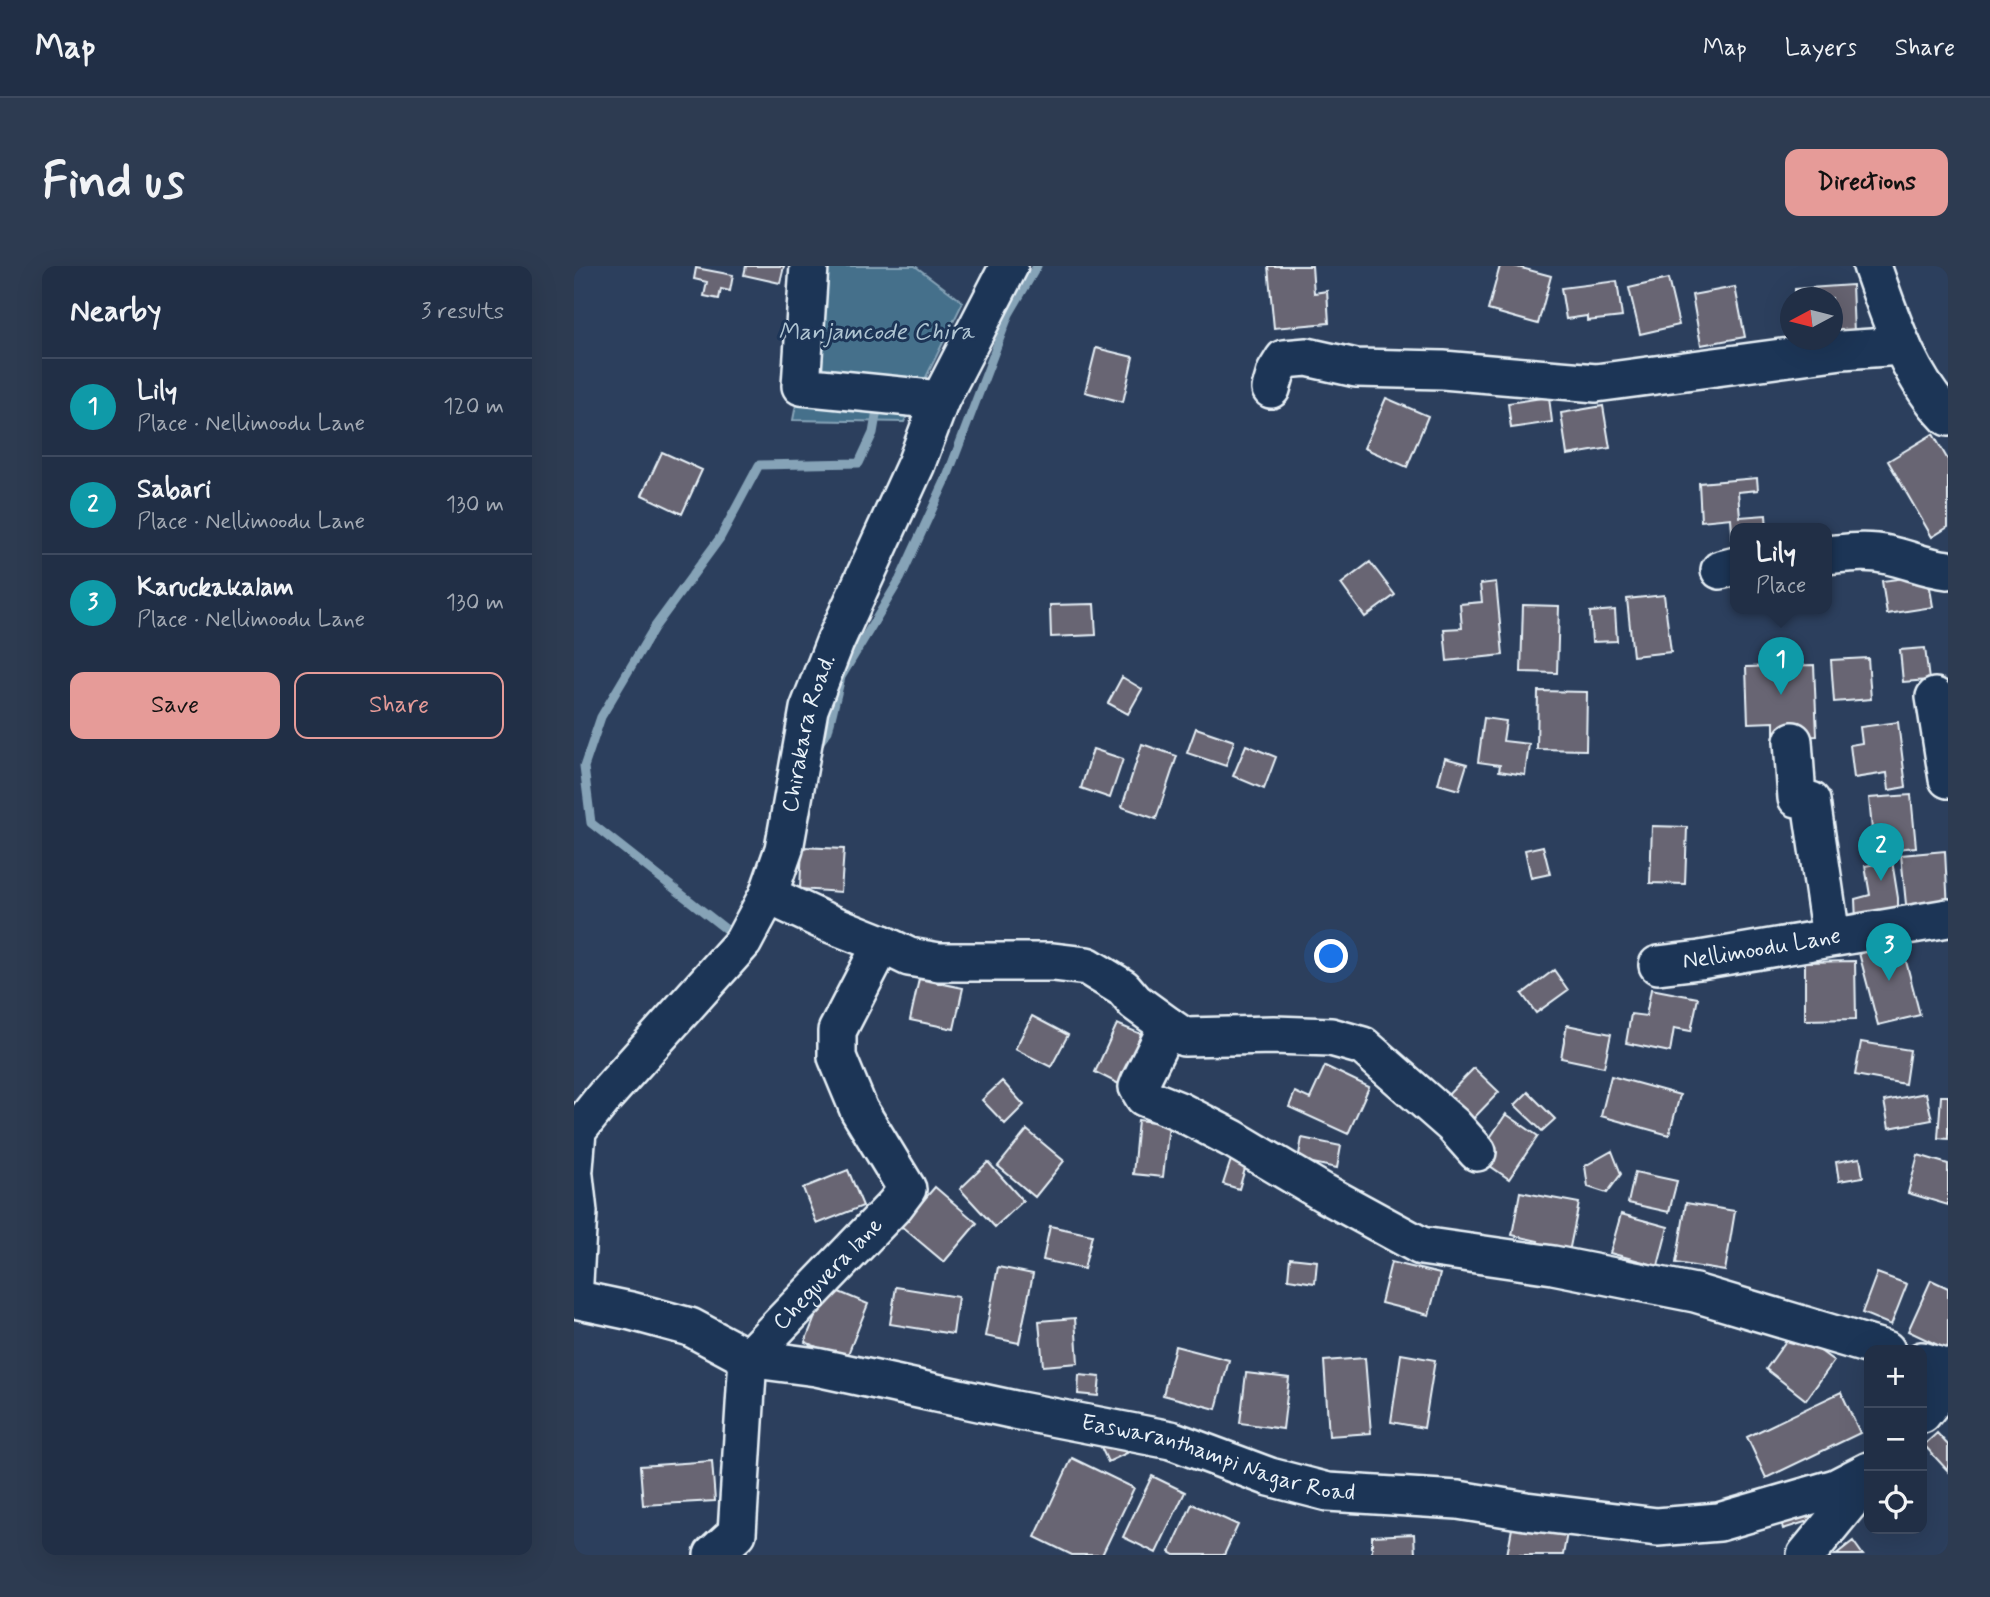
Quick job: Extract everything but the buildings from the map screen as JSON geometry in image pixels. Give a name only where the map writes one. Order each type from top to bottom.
[{"type":"street","points":[[809,266],[801,386],[940,401]]},
{"type":"street","name":"Chirakara Road.","points":[[574,1168],[577,1131],[743,942],[768,895],[784,849],[809,709],[835,642],[916,464],[940,401],[1009,266]]},
{"type":"street","points":[[1872,266],[1909,363],[1948,417]]},
{"type":"street","points":[[1271,389],[1276,372],[1284,359],[1307,357],[1356,368],[1443,370],[1596,383],[1842,350],[1902,346]]},
{"type":"street","points":[[1832,554],[1858,551],[1886,554],[1948,570]]},
{"type":"street","points":[[1935,697],[1948,779]]},
{"type":"street","points":[[1793,741],[1797,798],[1811,801],[1830,937]]},
{"type":"street","points":[[768,895],[909,957],[939,962],[1053,962],[1087,966],[1124,988],[1135,1002],[1184,1037],[1331,1037],[1363,1046],[1453,1125],[1477,1152]]},
{"type":"street","name":"Nellimoodu Lane","points":[[1658,965],[1948,918]]},
{"type":"street","name":"Cheguvera lane","points":[[748,1358],[895,1205],[907,1189],[859,1110],[837,1056],[837,1031],[882,944]]},
{"type":"street","points":[[1168,1026],[1138,1087],[1144,1097],[1179,1111],[1233,1139],[1421,1246],[1553,1265],[1695,1293],[1869,1345]]},
{"type":"street","points":[[574,1176],[579,1212],[574,1282]]},
{"type":"street","name":"Easwaranthampi Nagar Road","points":[[574,1299],[690,1327],[748,1358],[816,1367],[1171,1440],[1270,1477],[1328,1492],[1458,1500],[1657,1527],[1719,1522],[1836,1488],[1864,1474]]},
{"type":"street","points":[[713,1555],[737,1533],[748,1358]]},
{"type":"street","points":[[1927,1363],[1948,1369]]},
{"type":"street","points":[[1927,1408],[1948,1382]]},
{"type":"street","points":[[1805,1555],[1864,1484]]},
{"type":"water","name":"Manjamcode Chira","points":[[823,266],[915,266],[963,302],[904,422],[793,420]]},
{"type":"waterway","points":[[815,748],[828,731],[841,677],[900,579],[947,477],[1009,314],[1037,266]]},
{"type":"waterway","points":[[737,938],[591,823],[584,767],[601,717],[654,628],[720,538],[759,465],[859,463],[873,433],[877,410]]},
{"type":"place","name":"Lily","points":[[1781,695]]},
{"type":"place","name":"Sabari","points":[[1881,881]]},
{"type":"place","name":"Karuckakalam","points":[[1889,981]]}]
